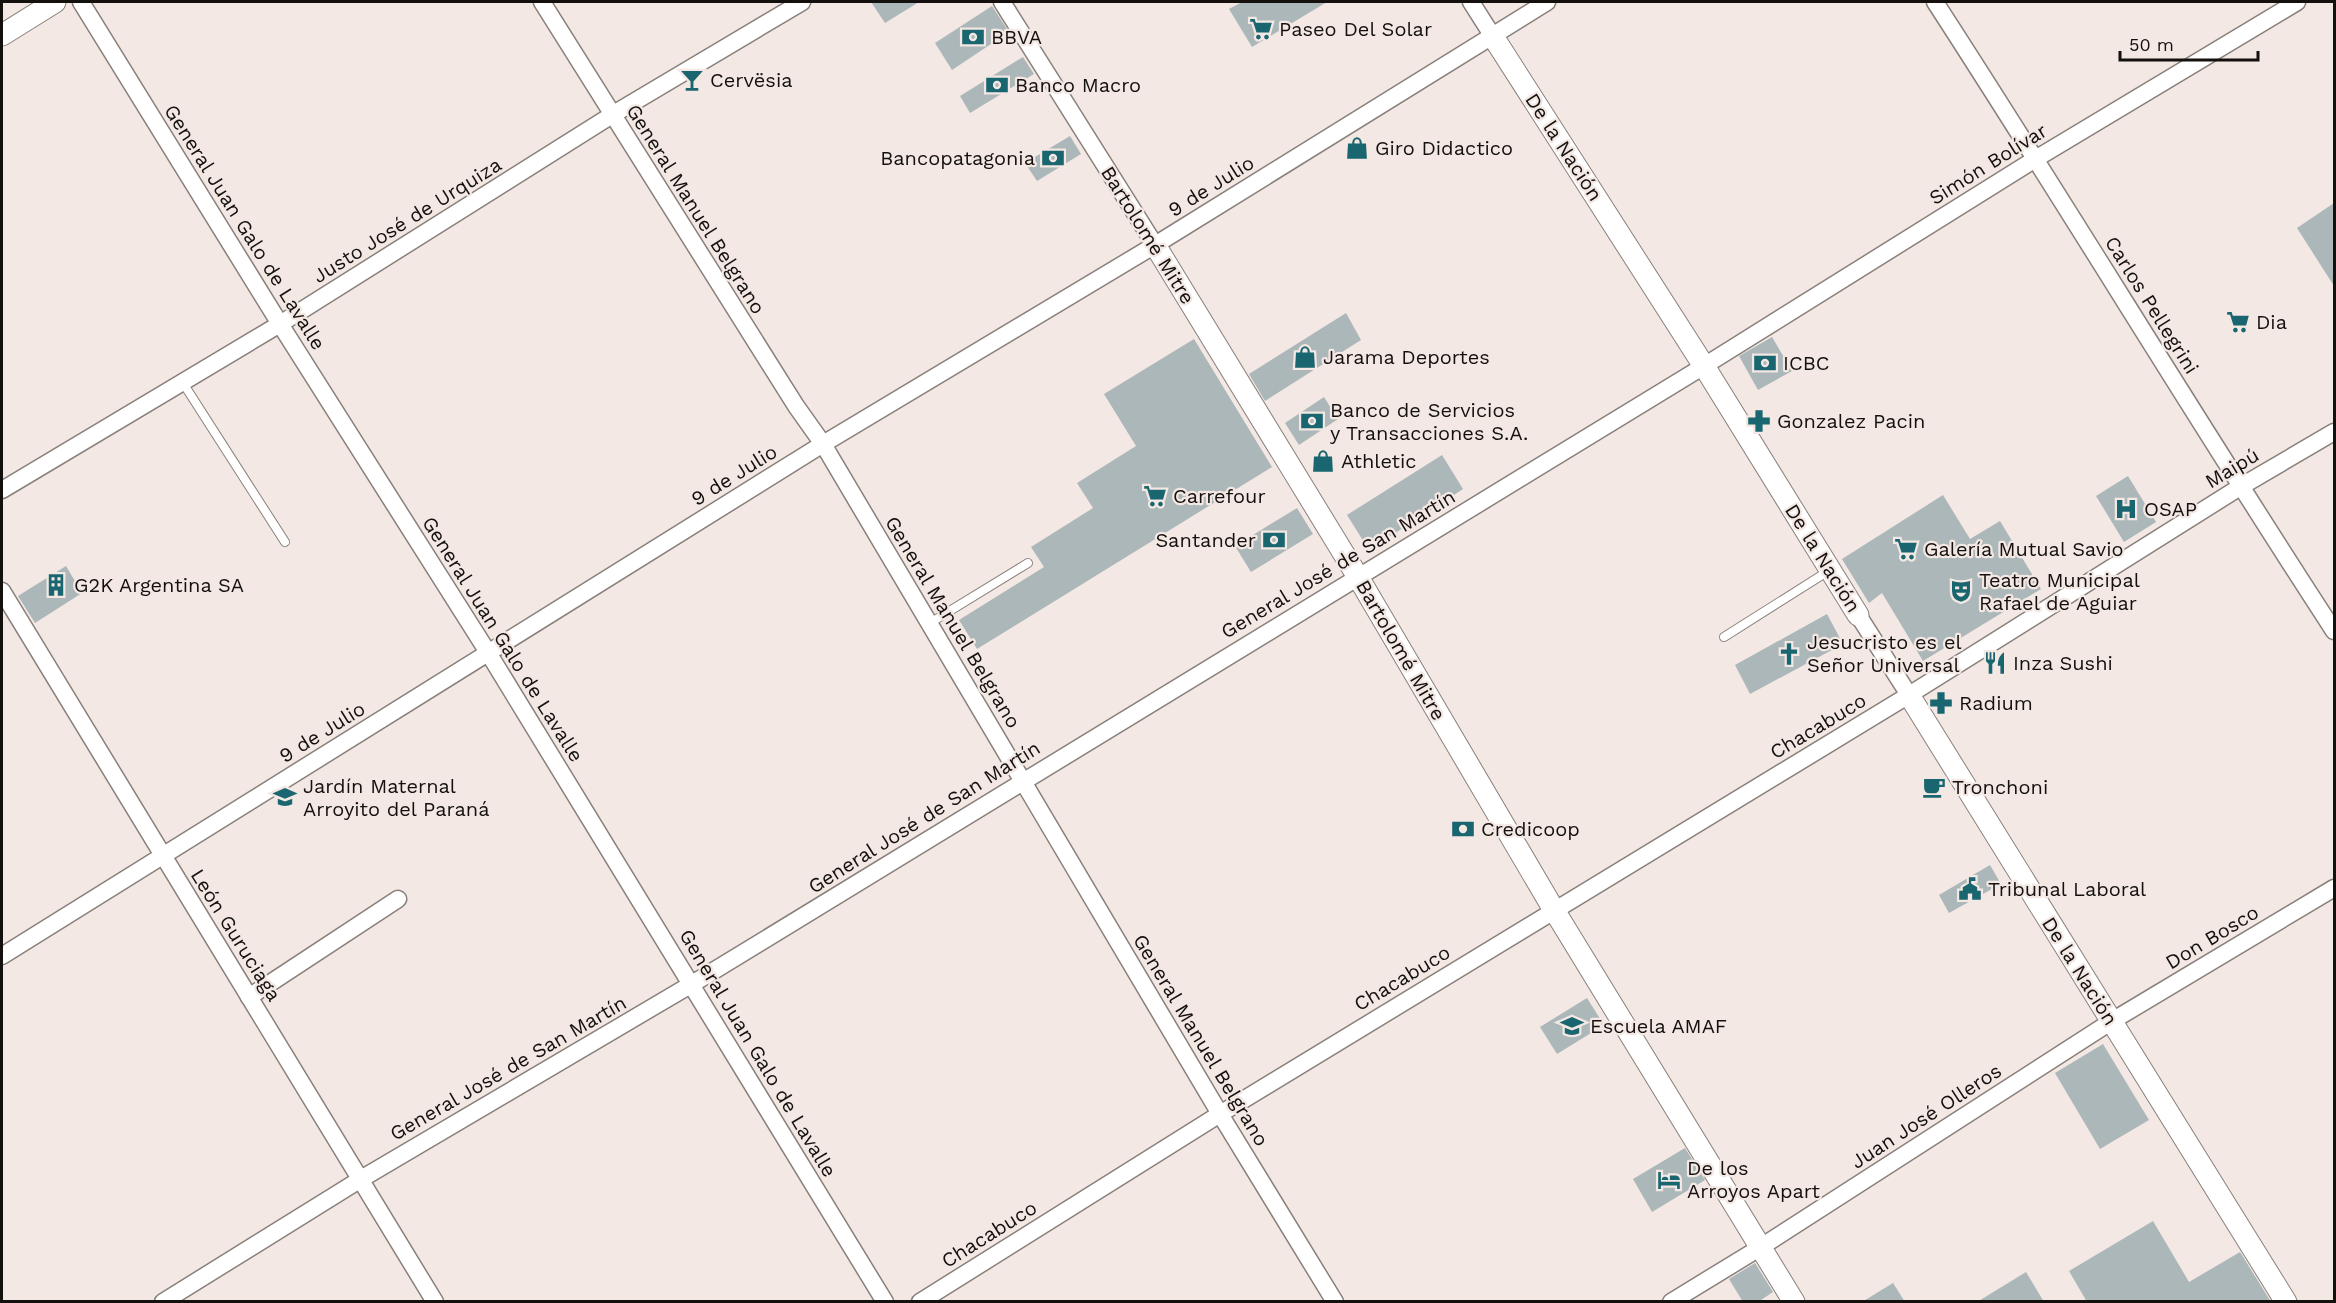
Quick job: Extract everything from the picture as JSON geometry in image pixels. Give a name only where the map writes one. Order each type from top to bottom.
[{"type":"street","points":[[2,34],[55,2]]},
{"type":"street","name":"General Juan Galo de Lavalle","points":[[81,2],[280,324],[489,654],[885,1302]]},
{"type":"street","name":"General Manuel Belgrano","points":[[542,2],[796,406],[823,444],[1220,1114],[1335,1302]]},
{"type":"street","name":"Justo José de Urquiza","points":[[2,490],[280,324],[612,115],[802,2]]},
{"type":"street","name":"Bartolomé Mitre","points":[[1002,2],[1155,245],[1358,577],[1554,910],[1794,1302]]},
{"type":"street","name":"De la Nación","points":[[1471,2],[1704,366],[2286,1302]]},
{"type":"street","name":"9 de Julio","points":[[2,956],[823,444],[1155,245],[1547,2]]},
{"type":"street","name":"Carlos Pellegrini","points":[[1935,2],[2037,158],[2240,487],[2334,631]]},
{"type":"street","name":"Simón Bolívar","points":[[1704,366],[2037,158],[2297,2]]},
{"type":"street","name":"General José de San Martín","points":[[163,1302],[361,1179],[692,984],[1704,366]]},
{"type":"street","name":"Maipú","points":[[1909,695],[2240,487],[2334,432]]},
{"type":"street","name":"León Guruciaga","points":[[2,591],[435,1302]]},
{"type":"street","name":"Chacabuco","points":[[920,1302],[1220,1114],[1909,695]]},
{"type":"street","name":"Don Bosco","points":[[2112,1022],[2334,888]]},
{"type":"street","points":[[249,997],[398,899]]},
{"type":"street","name":"Juan José Olleros","points":[[1671,1302],[1761,1247],[2112,1022]]},
{"type":"lane","points":[[183,383],[285,542]]},
{"type":"lane","points":[[930,622],[1028,563]]},
{"type":"lane","points":[[1724,637],[1830,570]]},
{"type":"building","points":[[871,2],[919,2],[885,23]]},
{"type":"building","name":"Paseo Del Solar","points":[[1242,2],[1327,2],[1252,47],[1229,9]]},
{"type":"building","name":"BBVA","points":[[992,6],[1009,32],[952,70],[935,43]]},
{"type":"building","name":"Banco Macro","points":[[1023,57],[1034,74],[970,113],[960,96]]},
{"type":"building","name":"Bancopatagonia","points":[[1070,136],[1081,154],[1037,181],[1025,163]]},
{"type":"building","points":[[2334,203],[2334,286],[2297,228]]},
{"type":"building","name":"Jarama Deportes","points":[[1346,313],[1361,340],[1265,401],[1249,374]]},
{"type":"building","name":"ICBC","points":[[1772,337],[1792,371],[1758,390],[1739,356]]},
{"type":"building","name":"Carrefour","points":[[1194,339],[1272,467],[977,649],[959,620],[1044,567],[1031,547],[1093,508],[1077,483],[1136,446],[1104,394]]},
{"type":"building","name":"Banco de Servicios y Transacciones S.A.","points":[[1324,397],[1338,419],[1299,445],[1285,423]]},
{"type":"building","points":[[1442,455],[1463,489],[1369,550],[1347,515]]},
{"type":"building","name":"OSAP","points":[[2128,476],[2156,522],[2124,542],[2096,496]]},
{"type":"building","name":"Teatro Municipal Rafael de Aguiar","points":[[1943,495],[1970,539],[2000,521],[2041,589],[1923,661],[1882,593],[1869,603],[1842,559]]},
{"type":"building","name":"Santander","points":[[1297,508],[1313,534],[1251,572],[1235,546]]},
{"type":"building","name":"G2K Argentina SA","points":[[66,566],[82,593],[35,623],[18,596]]},
{"type":"building","name":"Jesucristo es el Señor Universal","points":[[1827,614],[1843,644],[1750,694],[1735,665]]},
{"type":"building","name":"Tribunal Laboral","points":[[1990,865],[2001,884],[1949,913],[1939,895]]},
{"type":"building","name":"Escuela AMAF","points":[[1587,998],[1604,1025],[1557,1054],[1540,1027]]},
{"type":"building","points":[[2103,1044],[2149,1120],[2100,1149],[2055,1073]]},
{"type":"building","name":"De los Arroyos Apart","points":[[1685,1148],[1705,1180],[1652,1212],[1633,1179]]},
{"type":"building","points":[[2153,1221],[2189,1282],[2240,1252],[2271,1302],[2087,1302],[2069,1271]]},
{"type":"building","points":[[1755,1263],[1773,1292],[1758,1302],[1743,1302],[1729,1279]]},
{"type":"building","points":[[2026,1272],[2044,1302],[1977,1302]]},
{"type":"building","points":[[1893,1283],[1905,1302],[1862,1302]]},
{"type":"place","name":"Paseo Del Solar","points":[[1261,29]]},
{"type":"place","name":"BBVA","points":[[973,37]]},
{"type":"place","name":"Cervësia","points":[[692,80]]},
{"type":"place","name":"Banco Macro","points":[[997,85]]},
{"type":"place","name":"Giro Didactico","points":[[1357,148]]},
{"type":"place","name":"Bancopatagonia","points":[[1053,158]]},
{"type":"place","name":"Dia","points":[[2238,322]]},
{"type":"place","name":"Jarama Deportes","points":[[1305,357]]},
{"type":"place","name":"ICBC","points":[[1765,363]]},
{"type":"place","name":"Banco de Servicios y Transacciones S.A.","points":[[1312,421]]},
{"type":"place","name":"Gonzalez Pacin","points":[[1759,421]]},
{"type":"place","name":"Athletic","points":[[1323,461]]},
{"type":"place","name":"Carrefour","points":[[1155,496]]},
{"type":"place","name":"OSAP","points":[[2126,509]]},
{"type":"place","name":"Santander","points":[[1274,540]]},
{"type":"place","name":"Galería Mutual Savio","points":[[1906,549]]},
{"type":"place","name":"G2K Argentina SA","points":[[56,585]]},
{"type":"place","name":"Teatro Municipal Rafael de Aguiar","points":[[1961,591]]},
{"type":"place","name":"Jesucristo es el Señor Universal","points":[[1789,654]]},
{"type":"place","name":"Inza Sushi","points":[[1995,663]]},
{"type":"place","name":"Radium","points":[[1941,703]]},
{"type":"place","name":"Tronchoni","points":[[1934,787]]},
{"type":"place","name":"Jardín Maternal Arroyito del Paraná","points":[[285,797]]},
{"type":"place","name":"Credicoop","points":[[1463,829]]},
{"type":"place","name":"Tribunal Laboral","points":[[1970,889]]},
{"type":"place","name":"Escuela AMAF","points":[[1572,1026]]},
{"type":"place","name":"De los Arroyos Apart","points":[[1669,1180]]}]
